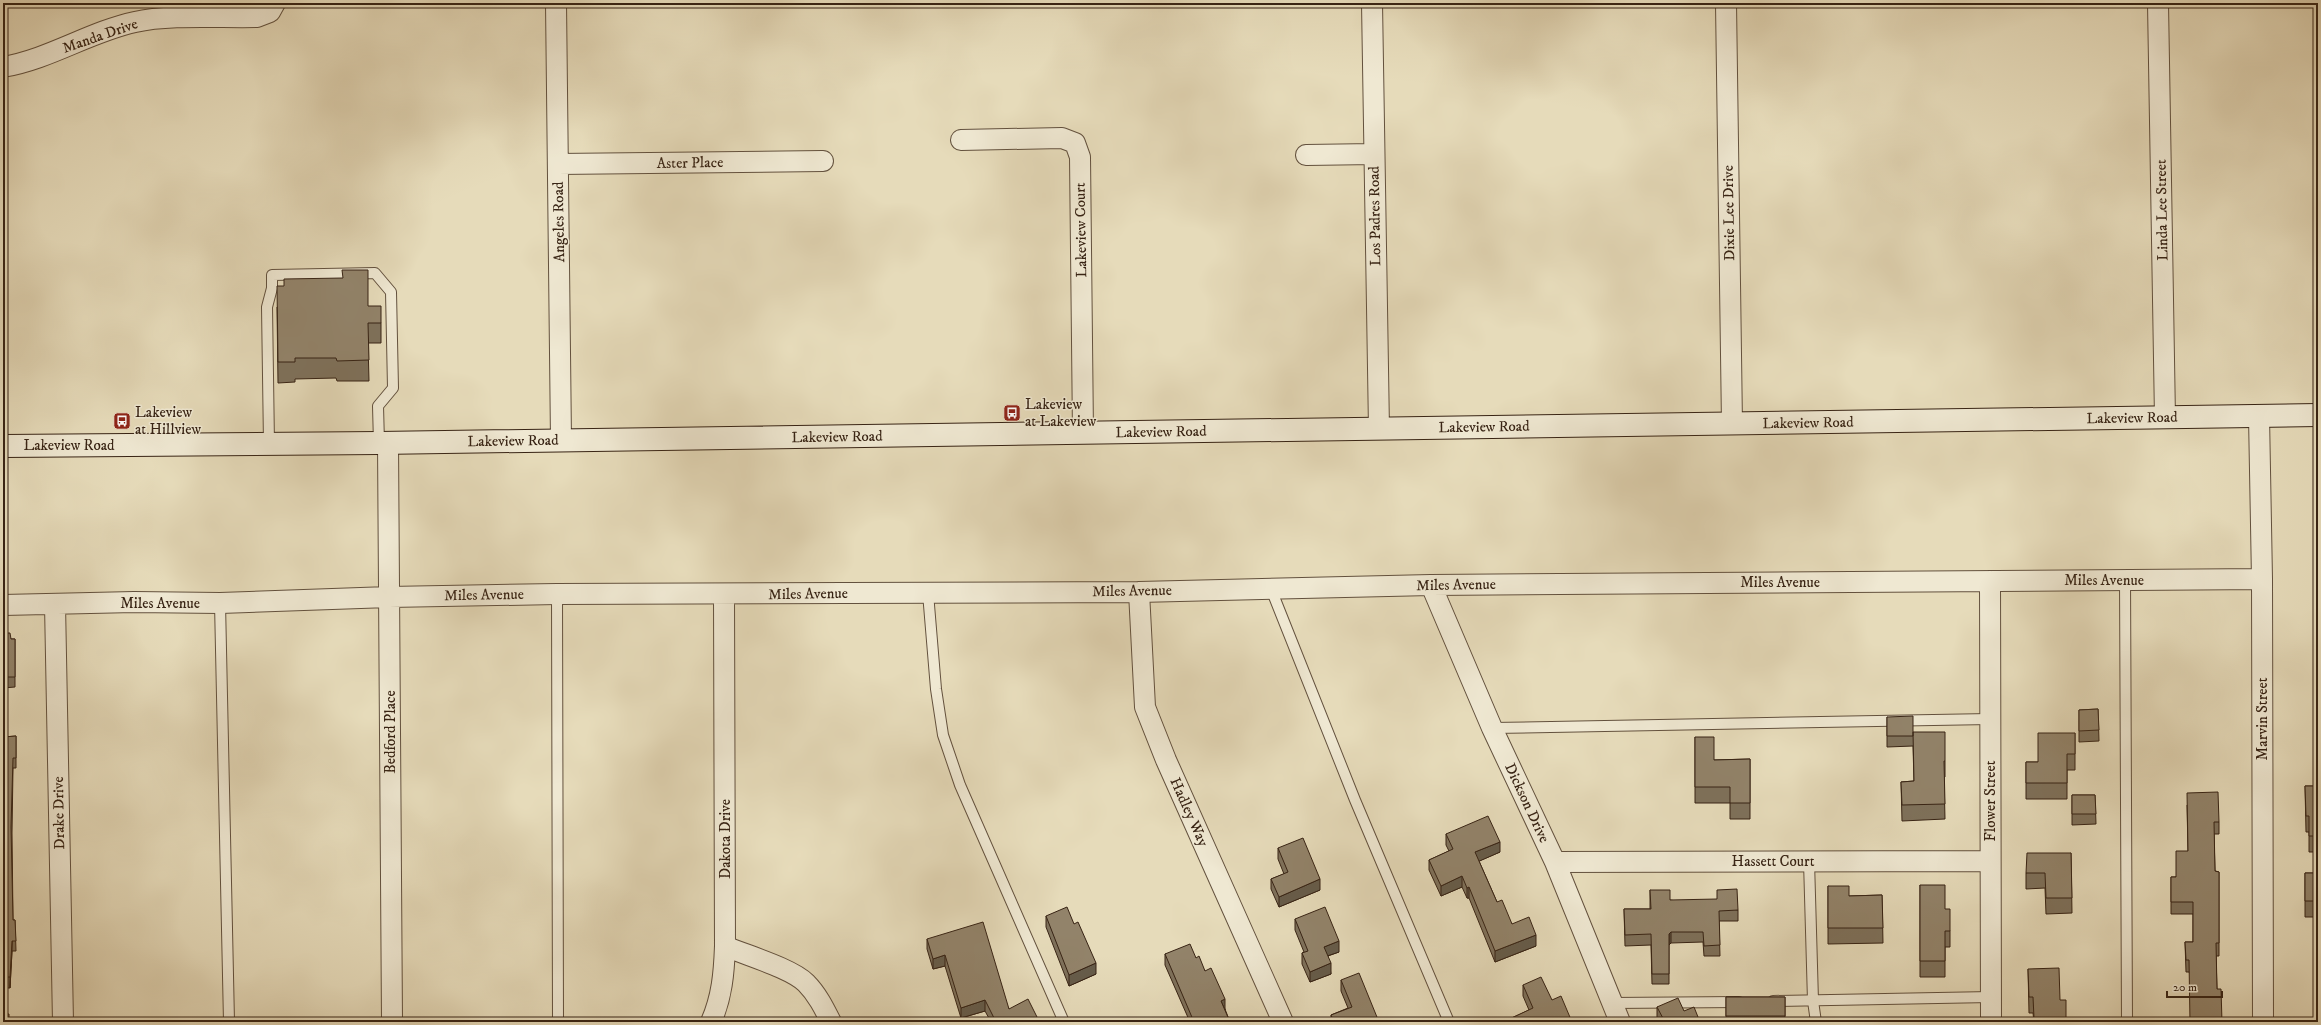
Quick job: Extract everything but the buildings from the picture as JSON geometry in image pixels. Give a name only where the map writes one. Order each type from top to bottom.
[{"type":"main road","name":"Lakeview Road","points":[[3,446],[384,443],[2318,415]]},
{"type":"street","name":"Angeles Road","points":[[556,3],[561,440]]},
{"type":"street","name":"Los Padres Road","points":[[1372,3],[1379,429]]},
{"type":"street","name":"Dixie Lee Drive","points":[[1726,3],[1732,424]]},
{"type":"street","name":"Linda Lee Street","points":[[2158,3],[2165,418]]},
{"type":"street","name":"Manda Drive","points":[[3,67],[41,58],[99,34],[136,22],[160,19],[257,17],[272,7]]},
{"type":"street","name":"Lakeview Court","points":[[960,140],[1062,138],[1075,143],[1080,157],[1083,433]]},
{"type":"street","points":[[1306,155],[1374,154]]},
{"type":"street","name":"Aster Place","points":[[558,164],[823,161]]},
{"type":"street","name":"Marvin Street","points":[[2259,416],[2262,579],[2263,1022]]},
{"type":"street","name":"Bedford Place","points":[[384,443],[389,596],[392,1022]]},
{"type":"street","name":"Miles Avenue","points":[[3,605],[220,603],[389,596],[557,594],[724,595],[1139,592],[1431,585],[2262,579]]},
{"type":"street","name":"Flower Street","points":[[1990,581],[1991,1022]]},
{"type":"street","name":"Dickson Drive","points":[[1431,585],[1492,728],[1555,862],[1620,1022]]},
{"type":"street","name":"Hadley Way","points":[[1139,592],[1145,707],[1169,768],[1283,1022]]},
{"type":"street","name":"Dakota Drive","points":[[711,1022],[724,981],[724,595]]},
{"type":"street","name":"Drake Drive","points":[[55,604],[63,1022]]},
{"type":"street","name":"Hassett Court","points":[[1555,862],[1990,861]]},
{"type":"street","points":[[725,946],[788,971],[805,982],[819,1001],[831,1022]]},
{"type":"lane","points":[[269,444],[267,307],[272,288],[272,275],[376,273],[391,292],[393,388],[378,406],[384,443]]},
{"type":"lane","points":[[2125,580],[2127,1022]]},
{"type":"lane","points":[[1271,589],[1355,800],[1449,1022]]},
{"type":"lane","points":[[928,593],[936,689],[943,735],[960,785],[1064,1022]]},
{"type":"lane","points":[[557,594],[558,1022]]},
{"type":"lane","points":[[220,603],[229,1022]]},
{"type":"lane","points":[[1492,728],[1990,720]]},
{"type":"lane","points":[[1809,861],[1813,1001],[1816,1022]]},
{"type":"lane","points":[[1612,1003],[1991,997]]},
{"type":"place","name":"Lakeview at Lakeview","points":[[1012,413]]},
{"type":"place","name":"Lakeview at Hillview","points":[[122,421]]}]
